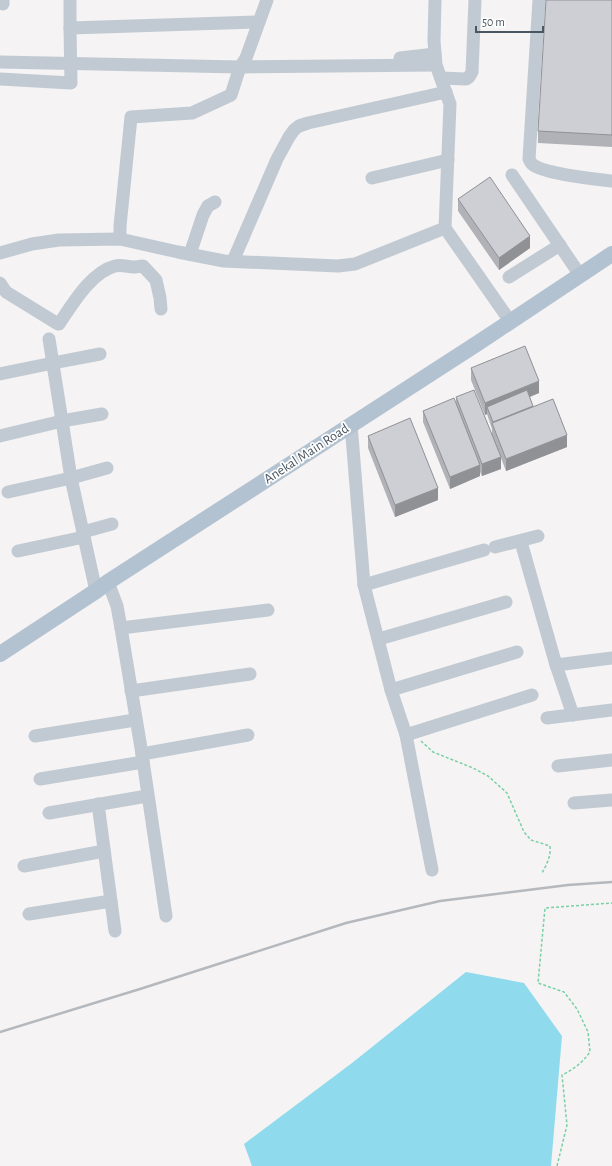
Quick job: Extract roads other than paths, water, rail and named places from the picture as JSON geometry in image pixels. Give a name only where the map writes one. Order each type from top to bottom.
[{"type":"main road","name":"Anekal Main Road","points":[[0,654],[612,254]]},
{"type":"street","points":[[0,79],[71,83],[70,0]]},
{"type":"street","points":[[120,239],[131,117],[192,113],[231,95],[267,0]]},
{"type":"street","points":[[435,0],[434,41],[436,60],[450,104],[445,228],[510,321]]},
{"type":"street","points":[[441,78],[466,79],[472,72],[475,0]]},
{"type":"street","points":[[539,0],[529,159],[531,164],[541,169],[578,177],[612,180]]},
{"type":"street","points":[[70,28],[259,22]]},
{"type":"street","points":[[0,62],[71,64],[436,60]]},
{"type":"street","points":[[233,261],[277,159],[289,137],[299,126],[446,92]]},
{"type":"street","points":[[372,178],[448,160]]},
{"type":"street","points":[[512,175],[580,275]]},
{"type":"street","points":[[190,254],[203,215],[208,206],[215,202]]},
{"type":"street","points":[[0,252],[32,244],[59,240],[120,239],[224,261],[338,266],[355,264],[445,228]]},
{"type":"street","points":[[509,277],[560,245]]},
{"type":"street","points":[[0,283],[6,292],[59,324],[81,292],[103,271],[116,265],[134,267],[143,266],[159,248]]},
{"type":"street","points":[[143,266],[156,280],[161,309]]},
{"type":"street","points":[[49,339],[71,478],[83,534],[102,587],[116,606],[121,628],[166,916]]},
{"type":"street","points":[[0,374],[100,354]]},
{"type":"street","points":[[0,436],[62,420],[102,414]]},
{"type":"street","points":[[351,424],[364,585],[391,690],[409,734],[432,870]]},
{"type":"street","points":[[8,492],[71,478],[107,468]]},
{"type":"street","points":[[18,551],[83,534],[112,524]]},
{"type":"street","points":[[364,585],[490,548],[521,542],[538,536]]},
{"type":"street","points":[[521,542],[556,665],[573,715]]},
{"type":"street","points":[[379,640],[506,602]]},
{"type":"street","points":[[121,628],[268,610]]},
{"type":"street","points":[[391,690],[517,652]]},
{"type":"street","points":[[556,665],[612,658]]},
{"type":"street","points":[[130,691],[250,674]]},
{"type":"street","points":[[409,734],[532,695]]},
{"type":"street","points":[[547,718],[612,710]]},
{"type":"street","points":[[35,736],[135,720]]},
{"type":"street","points":[[40,778],[248,735]]},
{"type":"street","points":[[558,766],[612,760]]},
{"type":"street","points":[[49,813],[148,796]]},
{"type":"street","points":[[574,803],[612,800]]},
{"type":"street","points":[[98,804],[115,931]]},
{"type":"street","points":[[24,866],[104,851]]},
{"type":"street","points":[[29,914],[111,901]]},
{"type":"water","points":[[466,972],[524,983],[562,1036],[551,1166],[252,1166],[244,1144],[352,1063]]},
{"type":"railway","points":[[0,1032],[346,923],[440,901],[568,885],[612,882]]}]
